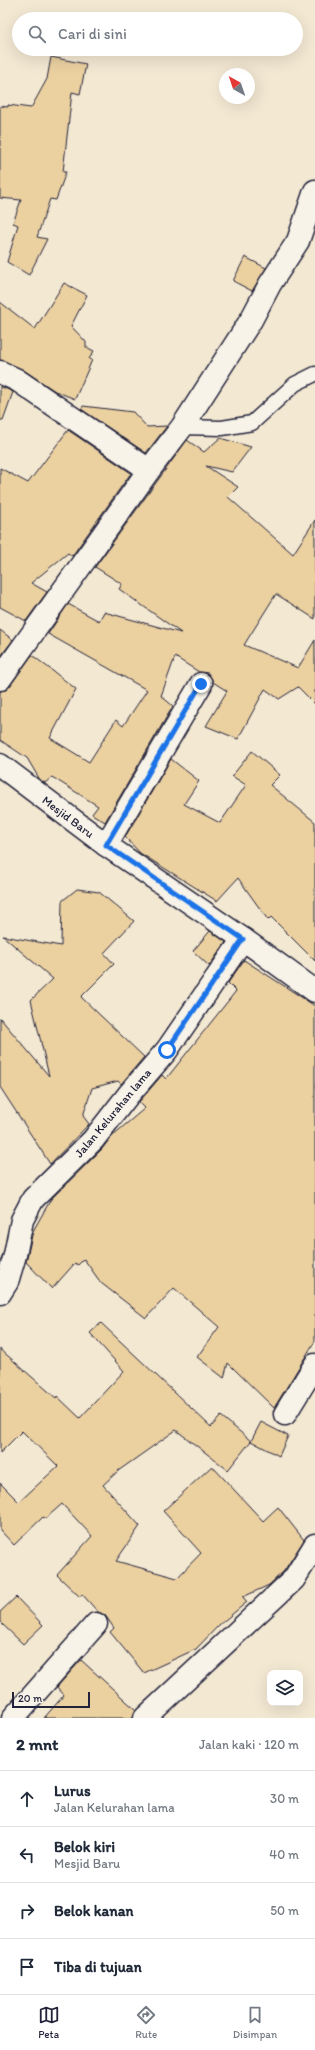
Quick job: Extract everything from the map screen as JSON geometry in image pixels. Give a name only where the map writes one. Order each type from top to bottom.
[{"type":"street","points":[[0,679],[149,470],[182,428],[251,320],[270,284],[298,241],[315,191]]},
{"type":"street","points":[[0,372],[17,380],[149,470]]},
{"type":"street","points":[[106,845],[201,684]]},
{"type":"street","name":"Mesjid Baru","points":[[0,765],[106,845],[315,990]]},
{"type":"street","name":"Jalan Kelurahan lama","points":[[0,1293],[7,1282],[15,1255],[22,1220],[33,1199],[93,1140],[129,1094],[167,1050],[243,939]]},
{"type":"street","points":[[285,1414],[315,1366]]},
{"type":"street","points":[[145,1718],[231,1635],[294,1579],[315,1545]]},
{"type":"street","points":[[13,1718],[96,1624]]},
{"type":"lane","points":[[182,428],[222,428],[252,423],[295,384],[315,374]]},
{"type":"building","points":[[51,57],[86,64],[80,94],[72,92],[63,172],[66,172],[56,200],[50,199],[37,237],[47,239],[29,275],[7,262],[18,225],[13,223],[21,200],[0,198],[0,106],[8,107],[8,105],[31,108],[47,79]]},
{"type":"building","points":[[245,257],[266,268],[252,291],[233,281]]},
{"type":"building","points":[[64,283],[87,295],[71,326],[86,342],[86,347],[94,351],[89,359],[92,360],[75,399],[55,391],[22,369],[0,360],[0,302],[35,329]]},
{"type":"building","points":[[0,386],[13,392],[3,420],[0,420]]},
{"type":"building","points":[[83,406],[133,412],[147,427],[167,426],[146,453],[81,409]]},
{"type":"building","points":[[68,430],[131,473],[72,556],[68,553],[31,583],[47,592],[26,621],[0,607],[0,468],[28,483]]},
{"type":"building","points":[[220,438],[251,447],[232,472],[206,466],[238,487],[228,497],[293,554],[315,520],[315,619],[276,594],[244,645],[298,668],[315,640],[315,704],[298,687],[279,699],[265,689],[238,739],[206,726],[227,691],[213,682],[208,673],[199,672],[175,657],[161,696],[173,706],[105,822],[92,814],[98,806],[52,777],[45,783],[40,780],[27,758],[0,740],[0,691],[6,690],[10,686],[32,655],[76,689],[50,738],[89,762],[116,720],[123,726],[147,690],[48,634],[68,604],[99,621],[104,612],[181,633],[119,589],[122,584],[95,567],[187,440],[204,452]]},
{"type":"building","points":[[0,630],[13,640],[0,657]]},
{"type":"building","points":[[252,751],[280,775],[270,785],[315,822],[315,961],[271,917],[268,920],[238,878],[217,901],[140,853],[125,837],[171,759],[199,781],[184,804],[220,823],[246,785],[232,776]]},
{"type":"building","points":[[77,889],[99,892],[134,921],[104,953],[114,964],[81,997],[144,1057],[121,1084],[118,1081],[92,1088],[83,1116],[89,1124],[50,1164],[0,1087],[0,1018],[49,1076],[31,1000],[53,979],[3,936],[61,946],[62,901]]},
{"type":"building","points":[[210,931],[226,942],[209,966],[193,951]]},
{"type":"building","points":[[244,960],[315,1006],[315,1341],[274,1408],[228,1363],[224,1378],[197,1357],[219,1327],[174,1288],[146,1318],[101,1283],[84,1259],[78,1265],[75,1263],[52,1289],[26,1262],[33,1231],[51,1199],[102,1149],[112,1136],[145,1108],[139,1102],[162,1075],[166,1079],[236,991],[228,983]]},
{"type":"building","points":[[101,1323],[211,1427],[221,1416],[251,1441],[228,1470],[176,1430],[118,1471],[103,1485],[140,1526],[116,1561],[177,1578],[201,1553],[163,1511],[212,1466],[263,1521],[278,1507],[304,1540],[284,1571],[269,1585],[243,1597],[247,1602],[219,1625],[196,1649],[144,1673],[110,1632],[114,1628],[105,1615],[98,1612],[82,1594],[80,1597],[57,1575],[92,1536],[62,1504],[45,1519],[43,1517],[14,1545],[0,1530],[0,1483],[19,1502],[58,1466],[22,1431],[0,1453],[0,1349],[56,1398],[57,1396],[80,1418],[124,1371],[90,1333]]},
{"type":"building","points":[[261,1422],[288,1436],[279,1456],[251,1441]]},
{"type":"building","points":[[16,1597],[43,1625],[23,1644],[0,1622],[0,1612]]},
{"type":"building","points":[[81,1660],[136,1710],[133,1718],[44,1718],[64,1695],[57,1687]]},
{"type":"route","points":[[167,1050],[243,939],[106,845],[201,684]]}]
